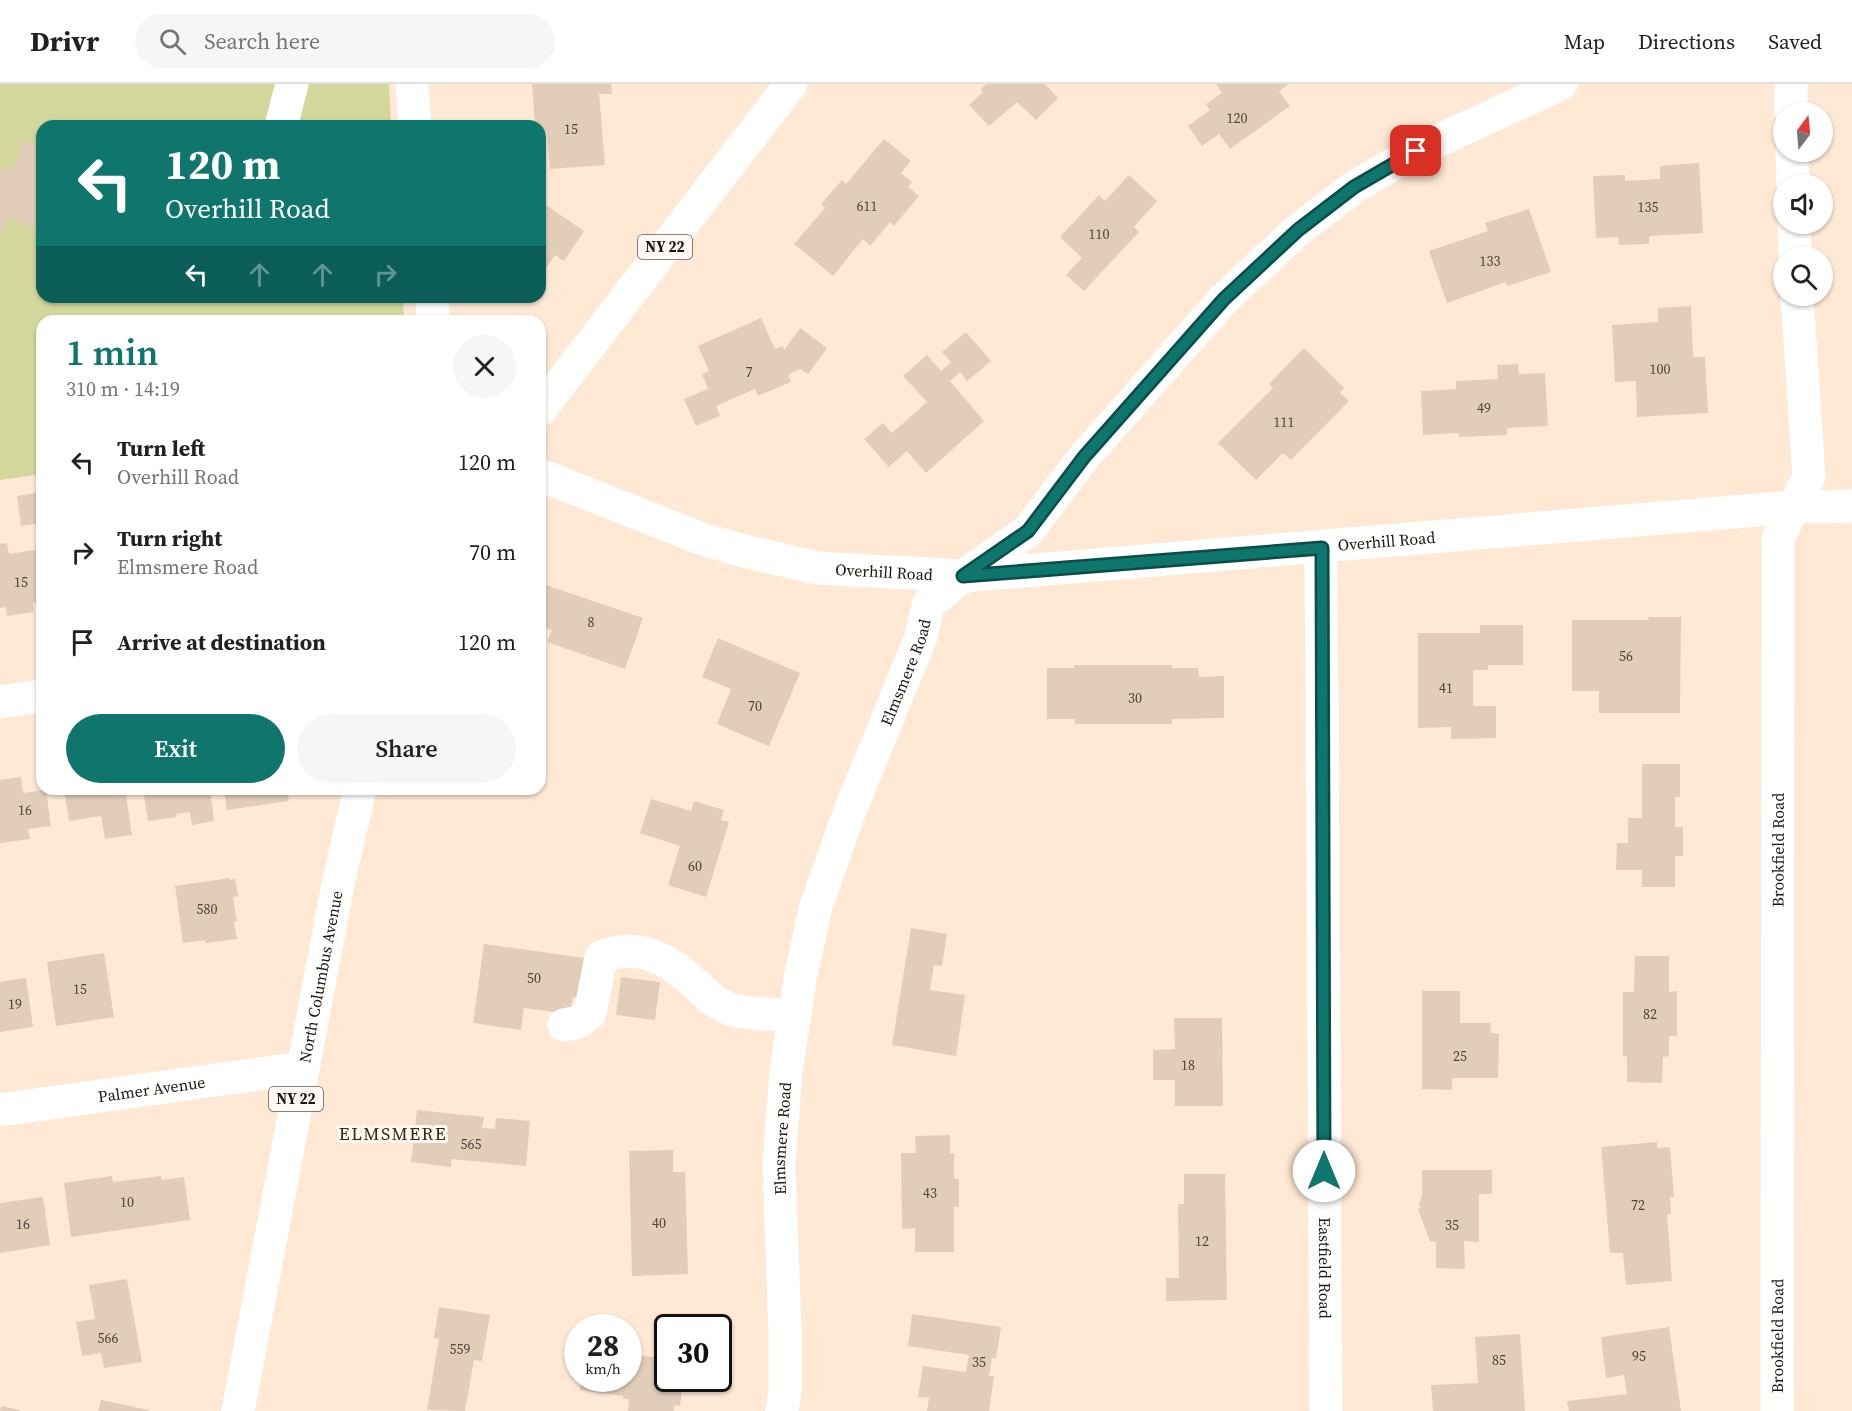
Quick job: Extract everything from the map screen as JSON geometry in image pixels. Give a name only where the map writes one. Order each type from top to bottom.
[{"type":"street","points":[[283,120],[292,84]]},
{"type":"street","points":[[412,84],[415,120]]},
{"type":"street","name":"NY 22","points":[[546,402],[791,84]]},
{"type":"street","name":"Elmsmere Road","points":[[782,1411],[785,1392],[785,1331],[779,1164],[786,1071],[795,1016],[816,906],[851,808],[921,637],[928,605],[963,576],[1028,531],[1084,457],[1224,299],[1298,230],[1354,187],[1416,151],[1561,84]]},
{"type":"street","points":[[1791,84],[1791,102]]},
{"type":"street","name":"Brookfield Road","points":[[1778,1411],[1778,538],[1809,477],[1798,306]]},
{"type":"street","name":"Overhill Road","points":[[546,477],[705,540],[752,553],[817,568],[963,576],[1322,548],[1793,507],[1852,506]]},
{"type":"street","name":"Eastfield Road","points":[[1322,548],[1326,1411]]},
{"type":"street","points":[[0,702],[36,697]]},
{"type":"street","name":"North Columbus Avenue","points":[[238,1411],[339,879],[359,795]]},
{"type":"street","points":[[564,1025],[579,1022],[590,1014],[601,957],[617,951],[632,950],[655,955],[672,964],[705,994],[731,1010],[795,1016]]},
{"type":"street","name":"Palmer Avenue","points":[[0,1110],[302,1068]]},
{"type":"green space","points":[[0,84],[389,84],[391,120],[36,120],[36,303],[403,303],[404,315],[36,315],[36,475],[0,480]]},
{"type":"building","points":[[532,84],[611,84],[612,94],[599,94],[605,165],[550,169],[546,120],[535,120]]},
{"type":"building","points":[[986,84],[1045,84],[1058,98],[1036,120],[1017,102],[989,126],[969,105],[983,92],[980,90]]},
{"type":"building","points":[[1216,84],[1289,84],[1279,91],[1290,106],[1230,149],[1219,134],[1202,146],[1188,126],[1210,110],[1206,104],[1222,93]]},
{"type":"building","points":[[884,139],[911,161],[901,173],[912,182],[908,187],[919,196],[894,226],[890,222],[870,246],[863,239],[833,276],[794,244],[825,208],[821,204],[842,180],[846,184]]},
{"type":"building","points":[[24,140],[36,145],[36,229],[8,218],[0,238],[0,166],[12,171]]},
{"type":"building","points":[[1699,163],[1703,233],[1649,236],[1649,244],[1619,245],[1618,237],[1596,238],[1593,176],[1625,175],[1625,181],[1660,179],[1660,166]]},
{"type":"building","points":[[1129,175],[1157,201],[1134,227],[1139,232],[1084,291],[1066,275],[1082,258],[1060,237],[1099,195],[1105,201]]},
{"type":"building","points":[[546,205],[584,231],[564,261],[555,255],[546,268]]},
{"type":"building","points":[[1529,209],[1551,272],[1507,286],[1506,282],[1447,303],[1429,251],[1488,231],[1485,223]]},
{"type":"building","points":[[1691,306],[1693,357],[1705,357],[1708,413],[1637,417],[1636,381],[1615,382],[1612,325],[1658,322],[1658,308]]},
{"type":"building","points":[[761,318],[775,349],[783,346],[784,350],[800,328],[827,348],[808,374],[800,369],[788,375],[791,382],[758,396],[755,389],[716,406],[720,416],[696,426],[684,399],[708,389],[702,374],[709,371],[698,346]]},
{"type":"building","points":[[966,332],[991,361],[967,381],[960,372],[950,381],[984,421],[926,473],[907,451],[889,467],[864,439],[883,423],[892,433],[927,402],[903,376],[927,355],[941,371],[951,362],[942,352]]},
{"type":"building","points":[[1304,348],[1344,388],[1340,393],[1349,401],[1291,460],[1283,453],[1256,480],[1218,443],[1273,388],[1269,384]]},
{"type":"building","points":[[1518,364],[1519,374],[1545,373],[1548,426],[1507,428],[1507,435],[1459,437],[1459,433],[1423,435],[1421,391],[1456,389],[1456,381],[1498,379],[1497,365]]},
{"type":"building","points":[[36,493],[36,524],[21,526],[17,496]]},
{"type":"building","points":[[7,543],[9,554],[36,550],[34,612],[7,616],[6,607],[0,608],[0,544]]},
{"type":"building","points":[[546,585],[643,618],[625,669],[547,642],[552,630],[546,628]]},
{"type":"building","points":[[1648,617],[1681,617],[1680,713],[1599,713],[1599,691],[1572,691],[1572,620],[1649,620]]},
{"type":"building","points":[[1480,625],[1523,625],[1523,665],[1488,665],[1488,670],[1473,670],[1473,706],[1496,706],[1496,738],[1451,739],[1451,727],[1418,728],[1418,633],[1480,633]]},
{"type":"building","points":[[718,638],[800,673],[769,746],[717,724],[731,689],[702,677]]},
{"type":"building","points":[[1074,665],[1172,665],[1172,668],[1198,668],[1199,677],[1224,676],[1224,718],[1172,719],[1172,724],[1075,724],[1075,719],[1047,719],[1047,668],[1074,668]]},
{"type":"building","points":[[1642,764],[1680,764],[1680,797],[1675,797],[1675,827],[1683,827],[1683,856],[1675,856],[1675,887],[1642,887],[1642,870],[1616,870],[1617,843],[1628,843],[1628,818],[1642,818]]},
{"type":"building","points":[[21,777],[23,793],[36,791],[36,795],[47,795],[51,826],[28,829],[30,839],[0,843],[0,780]]},
{"type":"building","points":[[65,795],[126,795],[132,835],[105,839],[101,816],[69,821]]},
{"type":"building","points":[[144,795],[211,795],[214,821],[192,825],[190,812],[176,814],[177,817],[148,821]]},
{"type":"building","points":[[225,795],[288,795],[289,801],[227,810]]},
{"type":"building","points":[[651,799],[691,811],[694,801],[724,810],[721,820],[729,822],[706,897],[668,885],[680,846],[640,833]]},
{"type":"building","points":[[230,878],[230,880],[235,879],[238,896],[233,897],[237,939],[183,943],[175,886]]},
{"type":"building","points":[[911,928],[947,934],[942,966],[934,965],[930,990],[965,995],[956,1056],[892,1045]]},
{"type":"building","points":[[484,944],[591,959],[585,998],[573,997],[570,1014],[524,1008],[521,1030],[473,1023]]},
{"type":"building","points":[[104,953],[114,1017],[56,1026],[47,962]]},
{"type":"building","points":[[1635,956],[1669,956],[1669,992],[1677,991],[1677,1036],[1669,1036],[1669,1056],[1663,1057],[1662,1083],[1627,1082],[1627,1056],[1623,1057],[1623,992],[1634,992]]},
{"type":"building","points":[[621,977],[660,982],[655,1020],[616,1015]]},
{"type":"building","points":[[26,978],[33,1027],[0,1032],[0,982]]},
{"type":"building","points":[[1422,991],[1460,991],[1460,1023],[1490,1023],[1491,1033],[1499,1034],[1498,1078],[1452,1078],[1452,1090],[1422,1089]]},
{"type":"building","points":[[1174,1018],[1222,1018],[1223,1106],[1175,1106],[1175,1080],[1153,1080],[1153,1050],[1175,1049]]},
{"type":"building","points":[[417,1110],[484,1117],[482,1128],[495,1129],[496,1118],[530,1121],[526,1166],[451,1159],[451,1167],[411,1162]]},
{"type":"building","points":[[950,1135],[950,1153],[954,1153],[954,1179],[959,1179],[959,1207],[954,1207],[954,1252],[915,1252],[915,1228],[902,1229],[901,1153],[916,1153],[915,1136]]},
{"type":"building","points":[[1657,1142],[1657,1148],[1670,1147],[1674,1197],[1670,1197],[1671,1214],[1667,1214],[1672,1281],[1626,1285],[1623,1253],[1610,1253],[1601,1147]]},
{"type":"building","points":[[673,1150],[673,1172],[685,1172],[688,1274],[632,1276],[629,1151]]},
{"type":"building","points":[[1422,1170],[1492,1170],[1492,1194],[1479,1194],[1479,1242],[1464,1241],[1465,1269],[1436,1268],[1436,1242],[1430,1241],[1418,1209],[1421,1208],[1419,1204],[1422,1196]]},
{"type":"building","points":[[1184,1174],[1225,1174],[1227,1300],[1166,1301],[1166,1278],[1179,1278],[1178,1204],[1184,1204]]},
{"type":"building","points":[[112,1176],[113,1182],[161,1176],[162,1180],[184,1177],[190,1220],[71,1237],[64,1183]]},
{"type":"building","points":[[43,1197],[50,1245],[0,1253],[0,1203]]},
{"type":"building","points":[[127,1279],[142,1362],[104,1368],[101,1353],[82,1356],[76,1322],[95,1319],[89,1285]]},
{"type":"building","points":[[439,1307],[490,1315],[482,1361],[474,1360],[465,1411],[427,1410],[439,1339],[434,1338]]},
{"type":"building","points":[[912,1314],[1001,1327],[996,1359],[992,1358],[989,1376],[994,1376],[989,1411],[927,1411],[929,1398],[918,1397],[923,1366],[966,1372],[969,1355],[908,1346]]},
{"type":"building","points":[[1669,1327],[1681,1411],[1569,1411],[1567,1401],[1627,1394],[1624,1375],[1606,1378],[1601,1337]]},
{"type":"building","points":[[1520,1334],[1525,1411],[1433,1411],[1431,1385],[1478,1383],[1475,1337]]},
{"type":"building","points":[[642,1356],[654,1357],[654,1392],[682,1392],[680,1406],[674,1405],[674,1411],[628,1411],[629,1399],[623,1399],[623,1396],[594,1392],[642,1392]]},
{"type":"building","points":[[101,1400],[149,1410],[149,1411],[98,1411]]},
{"type":"building","points":[[1,1406],[20,1410],[20,1411],[0,1411]]},
{"type":"district","name":"ELMSMERE","points":[[393,1134]]},
{"type":"route","points":[[1324,1171],[1322,548],[963,576],[1028,531],[1084,457],[1224,299],[1298,230],[1354,187],[1416,151]]}]
